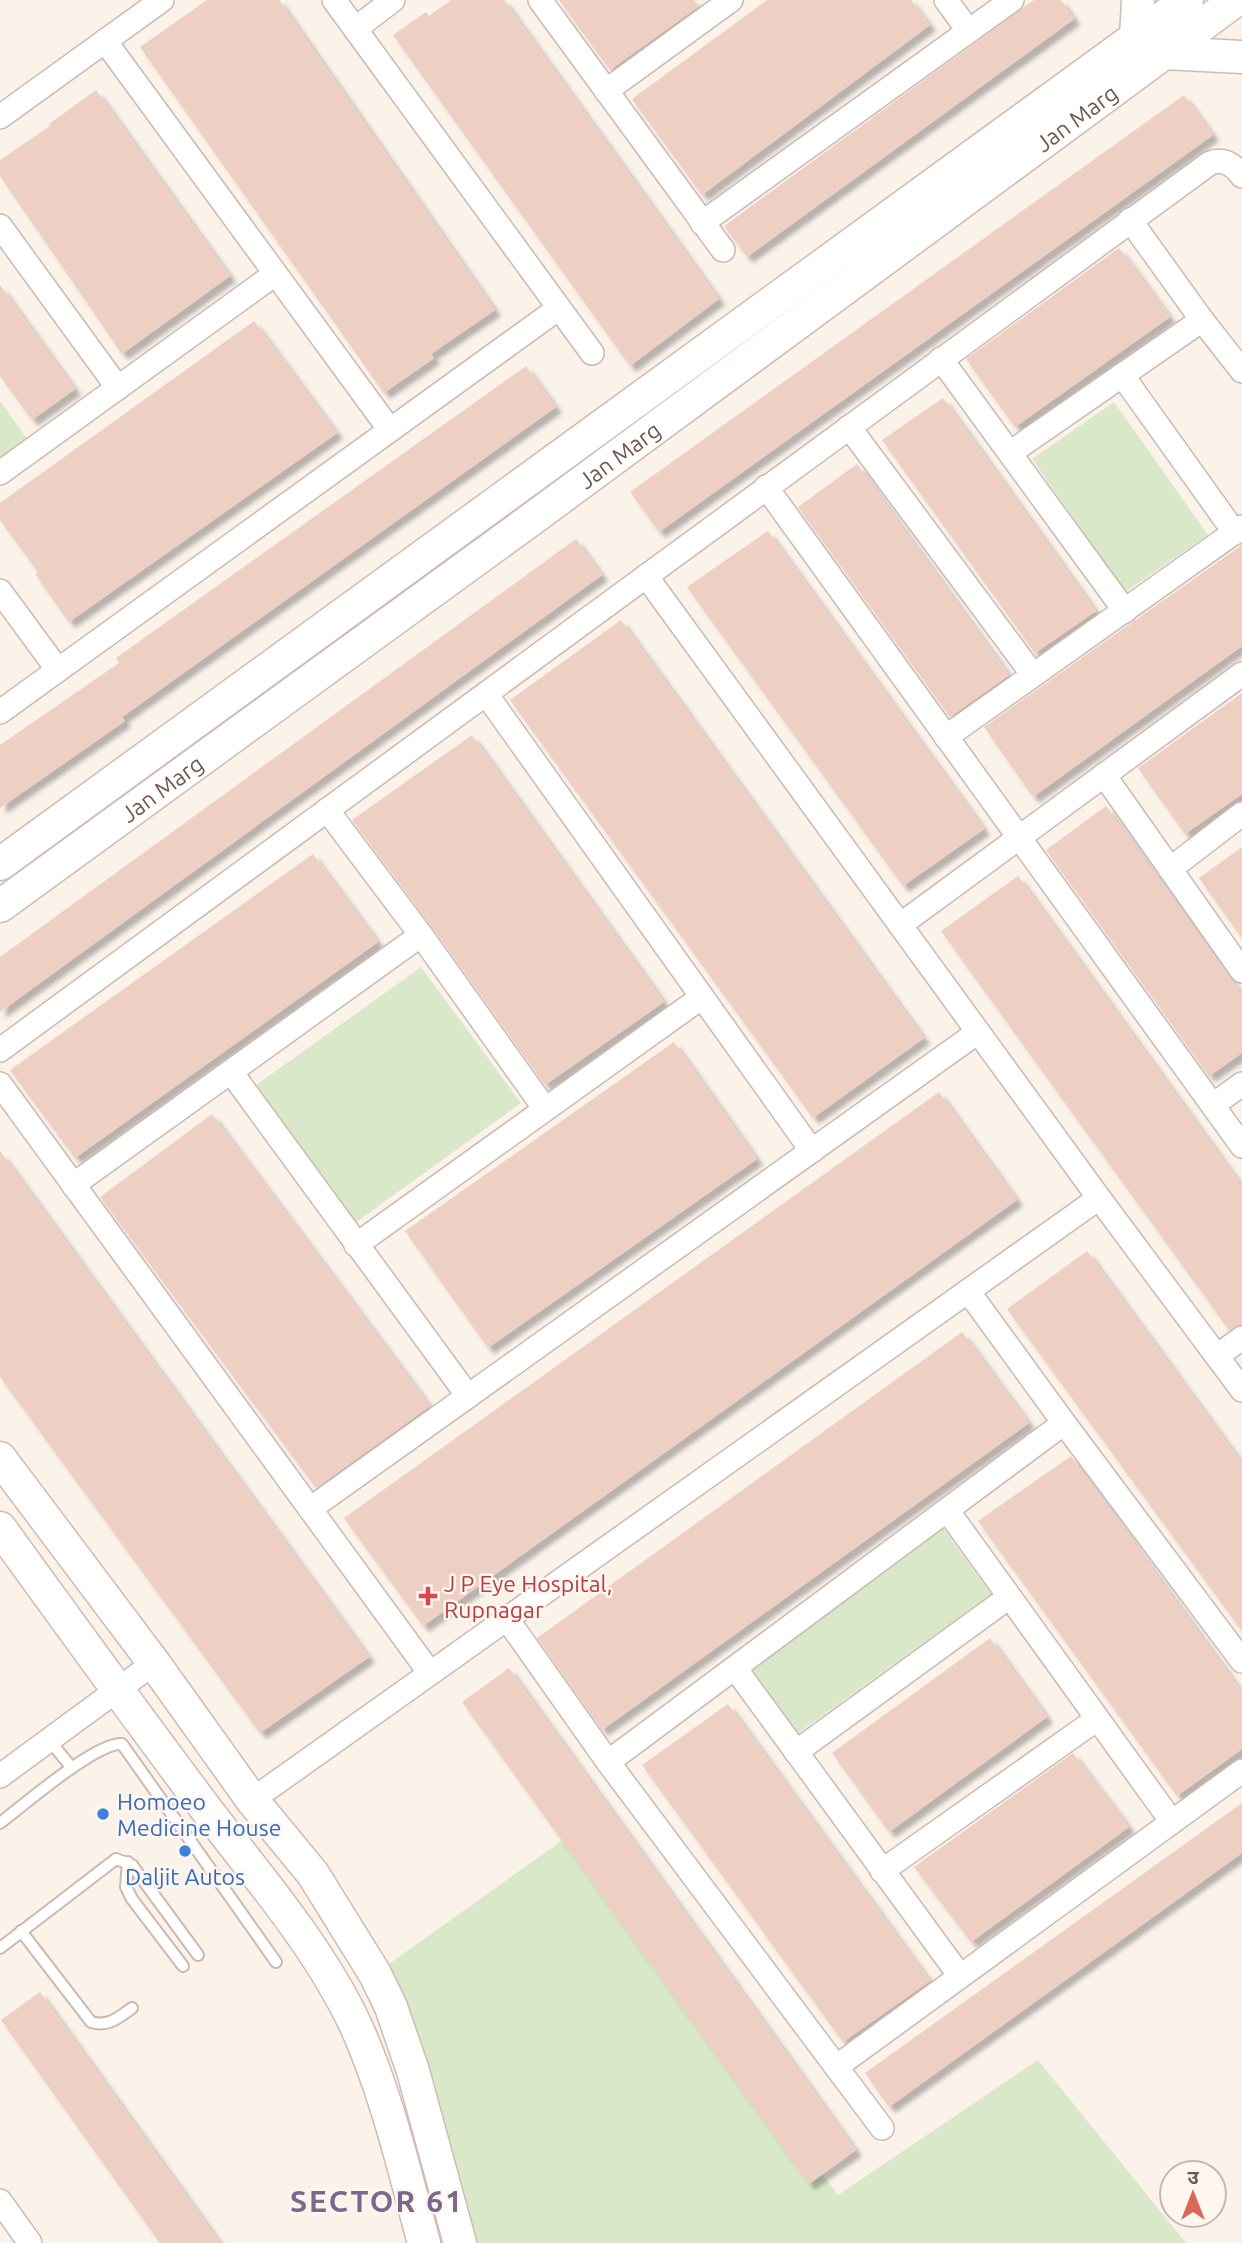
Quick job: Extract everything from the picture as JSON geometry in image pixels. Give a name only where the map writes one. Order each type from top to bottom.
[{"type":"main road","points":[[1136,37],[1139,0]]},
{"type":"main road","points":[[0,864],[1187,0]]},
{"type":"main road","name":"Jan Marg","points":[[0,906],[1236,0]]},
{"type":"main road","points":[[1164,53],[1242,57]]},
{"type":"main road","points":[[0,1458],[154,1663],[252,1800],[313,1874],[375,1974],[391,2007],[409,2058],[460,2243]]},
{"type":"main road","points":[[0,1528],[117,1690],[306,1940],[337,1989],[372,2066],[424,2243]]},
{"type":"main road","points":[[400,2154],[433,2145]]},
{"type":"street","points":[[0,117],[162,0]]},
{"type":"street","points":[[334,0],[592,352]]},
{"type":"street","points":[[355,29],[393,0]]},
{"type":"street","points":[[540,0],[723,250]]},
{"type":"street","points":[[946,0],[968,30]]},
{"type":"street","points":[[702,223],[1012,0]]},
{"type":"street","points":[[606,91],[726,1]]},
{"type":"street","points":[[105,41],[390,430]]},
{"type":"street","points":[[0,1050],[1210,163],[1217,160],[1229,163],[1242,176]]},
{"type":"street","points":[[1130,220],[1242,371]]},
{"type":"street","points":[[0,226],[118,388]]},
{"type":"street","points":[[0,473],[275,274]]},
{"type":"street","points":[[0,712],[559,308]]},
{"type":"street","points":[[1010,453],[1202,320]]},
{"type":"street","points":[[942,359],[1125,611]]},
{"type":"street","points":[[946,737],[1238,530],[1122,375]]},
{"type":"street","points":[[849,427],[1033,675]]},
{"type":"street","points":[[766,487],[1242,1146]]},
{"type":"street","points":[[646,576],[1242,1390]]},
{"type":"street","points":[[0,591],[58,670]]},
{"type":"street","points":[[900,925],[1242,674]]},
{"type":"street","points":[[486,694],[812,1151]]},
{"type":"street","points":[[1104,775],[1242,971]]},
{"type":"street","points":[[327,810],[421,935],[545,1110]]},
{"type":"street","points":[[1170,869],[1242,814]]},
{"type":"street","points":[[73,1185],[421,935]]},
{"type":"street","points":[[356,1245],[702,997]]},
{"type":"street","points":[[310,1509],[978,1032]]},
{"type":"street","points":[[230,1072],[468,1396]]},
{"type":"street","points":[[0,1084],[430,1673]]},
{"type":"street","points":[[1213,1105],[1242,1084]]},
{"type":"street","points":[[252,1800],[1099,1198]]},
{"type":"street","points":[[968,1291],[1242,1661]]},
{"type":"street","points":[[1217,1356],[1242,1338]]},
{"type":"street","points":[[608,1762],[1064,1423]]},
{"type":"street","points":[[947,1510],[1172,1822]]},
{"type":"street","points":[[796,1752],[1009,1597]]},
{"type":"street","points":[[507,1619],[608,1762],[882,2128]]},
{"type":"street","points":[[0,1776],[154,1663]]},
{"type":"street","points":[[735,1668],[960,1976]]},
{"type":"street","points":[[882,1871],[1097,1719]]},
{"type":"street","points":[[836,2067],[1242,1771]]},
{"type":"street","points":[[0,2201],[30,2243]]},
{"type":"lane","points":[[50,1740],[72,1768]]},
{"type":"lane","points":[[0,1824],[72,1768],[113,1744],[122,1744],[276,1962]]},
{"type":"lane","points":[[0,1948],[116,1859],[128,1862],[198,1955]]},
{"type":"lane","points":[[128,1862],[126,1887],[132,1899],[184,1966]]},
{"type":"lane","points":[[21,1931],[91,2021],[101,2025],[112,2023],[132,2008]]},
{"type":"green space","points":[[0,401],[27,439],[0,458]]},
{"type":"green space","points":[[1114,402],[1208,535],[1125,592],[1032,459]]},
{"type":"green space","points":[[421,967],[521,1103],[355,1223],[255,1086]]},
{"type":"green space","points":[[942,1527],[991,1594],[798,1733],[749,1665]]},
{"type":"green space","points":[[567,1837],[838,2195],[1038,2060],[1158,2208],[1158,2229],[1175,2229],[1186,2243],[458,2243],[375,1974]]},
{"type":"building","points":[[207,0],[279,0],[495,310],[431,354],[434,358],[384,393],[140,47]]},
{"type":"building","points":[[451,0],[504,0],[719,299],[630,366],[393,35],[426,12],[429,16]]},
{"type":"building","points":[[559,0],[694,0],[699,6],[610,70]]},
{"type":"building","points":[[767,0],[911,0],[930,25],[702,195],[632,99]]},
{"type":"building","points":[[1034,0],[1061,0],[1074,19],[747,257],[724,226]]},
{"type":"building","points":[[96,90],[230,276],[122,354],[0,176],[0,160]]},
{"type":"building","points":[[1184,95],[1213,135],[659,532],[630,492]]},
{"type":"building","points":[[1119,248],[1170,317],[1015,427],[966,359]]},
{"type":"building","points":[[0,285],[75,389],[32,420],[0,376]]},
{"type":"building","points":[[254,321],[337,433],[69,622],[35,574],[38,572],[0,520],[0,503]]},
{"type":"building","points":[[526,366],[556,407],[122,717],[125,721],[0,808],[0,745],[119,663],[116,658]]},
{"type":"building","points":[[943,398],[1096,611],[1035,653],[882,440]]},
{"type":"building","points":[[857,464],[1009,675],[950,717],[798,507]]},
{"type":"building","points":[[768,531],[984,829],[903,886],[687,587]]},
{"type":"building","points":[[576,539],[602,575],[0,1012],[0,957]]},
{"type":"building","points":[[1242,545],[1242,646],[1033,797],[984,727]]},
{"type":"building","points":[[621,620],[924,1038],[813,1118],[510,700]]},
{"type":"building","points":[[1242,693],[1242,794],[1185,834],[1138,768]]},
{"type":"building","points":[[472,735],[664,1002],[545,1085],[352,820]]},
{"type":"building","points":[[1106,806],[1242,994],[1242,1053],[1209,1076],[1046,850]]},
{"type":"building","points":[[1242,847],[1242,938],[1199,878]]},
{"type":"building","points":[[313,854],[378,942],[75,1158],[10,1070]]},
{"type":"building","points":[[1018,876],[1242,1186],[1242,1324],[1229,1330],[941,931]]},
{"type":"building","points":[[674,1042],[757,1159],[488,1348],[405,1231]]},
{"type":"building","points":[[939,1092],[1017,1200],[423,1626],[344,1518]]},
{"type":"building","points":[[212,1114],[430,1406],[316,1488],[100,1197]]},
{"type":"building","points":[[0,1151],[369,1657],[260,1733],[0,1377]]},
{"type":"building","points":[[1087,1251],[1242,1463],[1242,1631],[1007,1309]]},
{"type":"building","points":[[962,1332],[1029,1423],[602,1730],[537,1638]]},
{"type":"building","points":[[1071,1456],[1242,1692],[1242,1749],[1177,1796],[978,1521]]},
{"type":"building","points":[[990,1638],[1047,1717],[889,1832],[832,1753]]},
{"type":"building","points":[[509,1668],[856,2150],[809,2184],[462,1702]]},
{"type":"building","points":[[728,1704],[930,1981],[843,2042],[642,1765]]},
{"type":"building","points":[[1073,1753],[1129,1827],[971,1942],[914,1867]]},
{"type":"building","points":[[1242,1803],[1242,1853],[889,2107],[865,2073]]},
{"type":"building","points":[[40,1992],[220,2243],[160,2243],[1,2020]]},
{"type":"place","name":"J P Eye Hospital, Rupnagar","points":[[428,1596]]},
{"type":"place","name":"Homoeo Medicine House","points":[[103,1814]]},
{"type":"place","name":"Daljit Autos","points":[[185,1851]]},
{"type":"district","name":"SECTOR 61","points":[[377,2201]]}]
